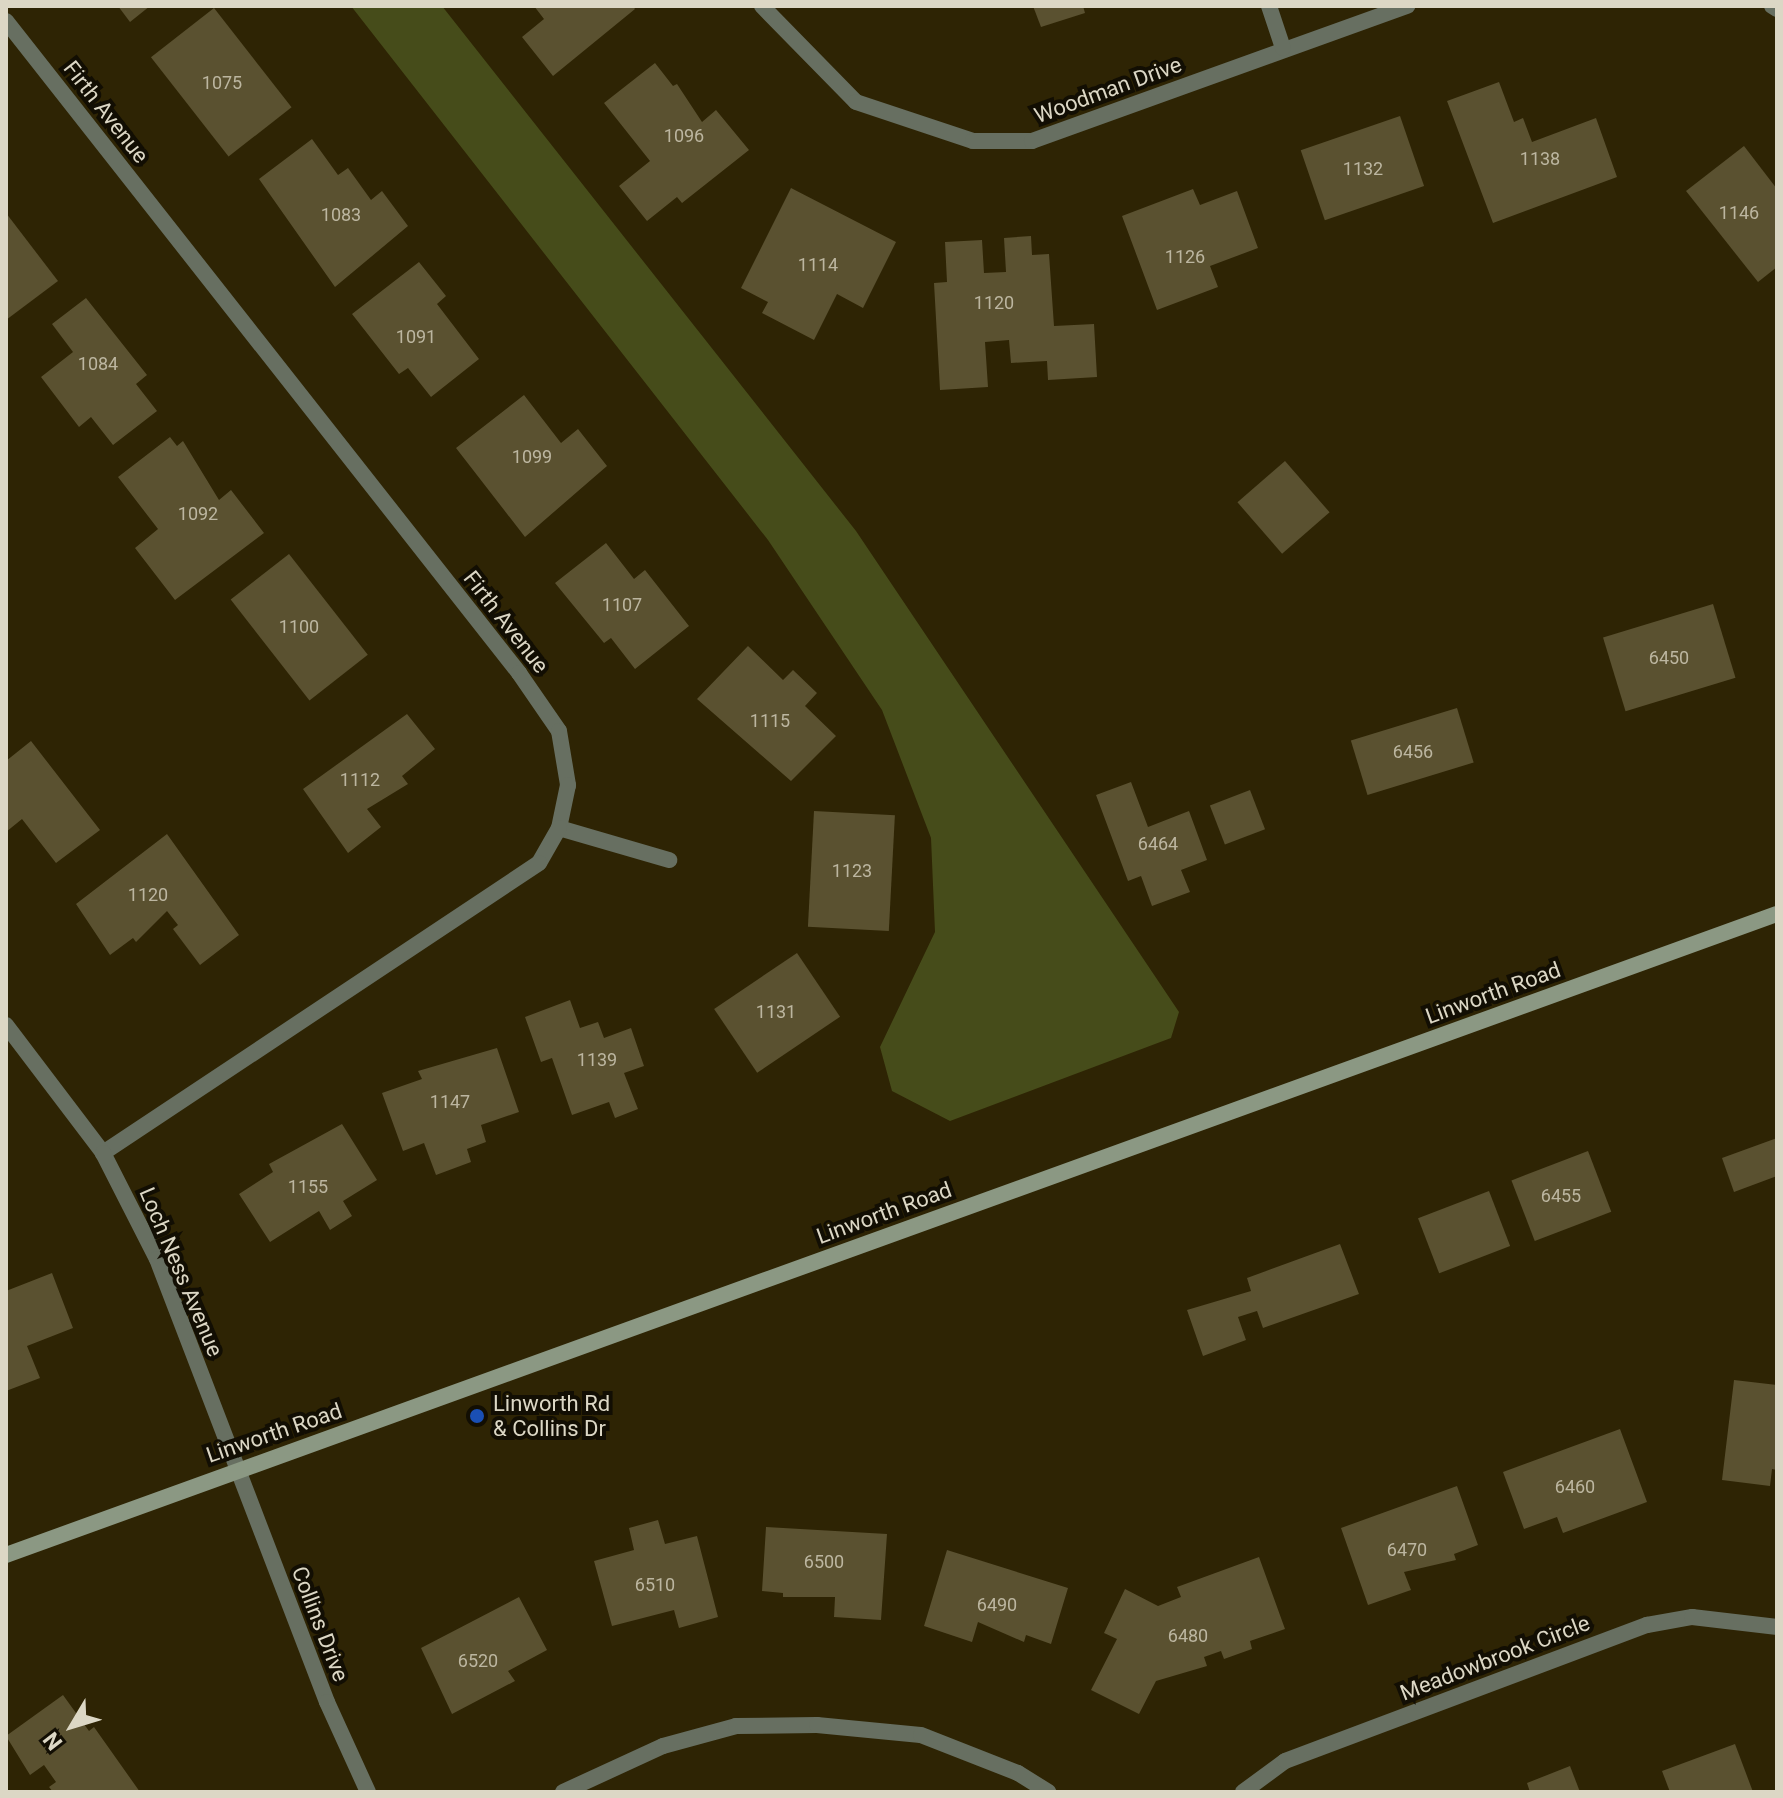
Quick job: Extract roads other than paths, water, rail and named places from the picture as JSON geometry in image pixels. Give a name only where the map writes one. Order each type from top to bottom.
[{"type":"main road","name":"Linworth Road","points":[[6,1555],[1777,914]]},
{"type":"street","name":"Woodman Drive","points":[[762,6],[856,102],[973,141],[1032,141],[1283,48],[1407,6]]},
{"type":"street","points":[[1269,6],[1283,48]]},
{"type":"street","name":"Firth Avenue","points":[[6,21],[509,660],[559,731],[568,785],[559,828],[539,863],[103,1153]]},
{"type":"street","points":[[559,828],[669,860]]},
{"type":"street","name":"Loch Ness Avenue","points":[[6,1025],[103,1153],[157,1259],[237,1470]]},
{"type":"street","name":"Collins Drive","points":[[237,1470],[327,1702],[368,1792]]},
{"type":"street","name":"Meadowbrook Circle","points":[[1243,1792],[1285,1761],[1647,1625],[1692,1617],[1777,1627]]},
{"type":"street","points":[[563,1792],[663,1746],[736,1726],[790,1725],[921,1735],[1018,1773],[1049,1792]]},
{"type":"place","name":"Linworth Rd & Collins Dr","points":[[477,1416]]}]
